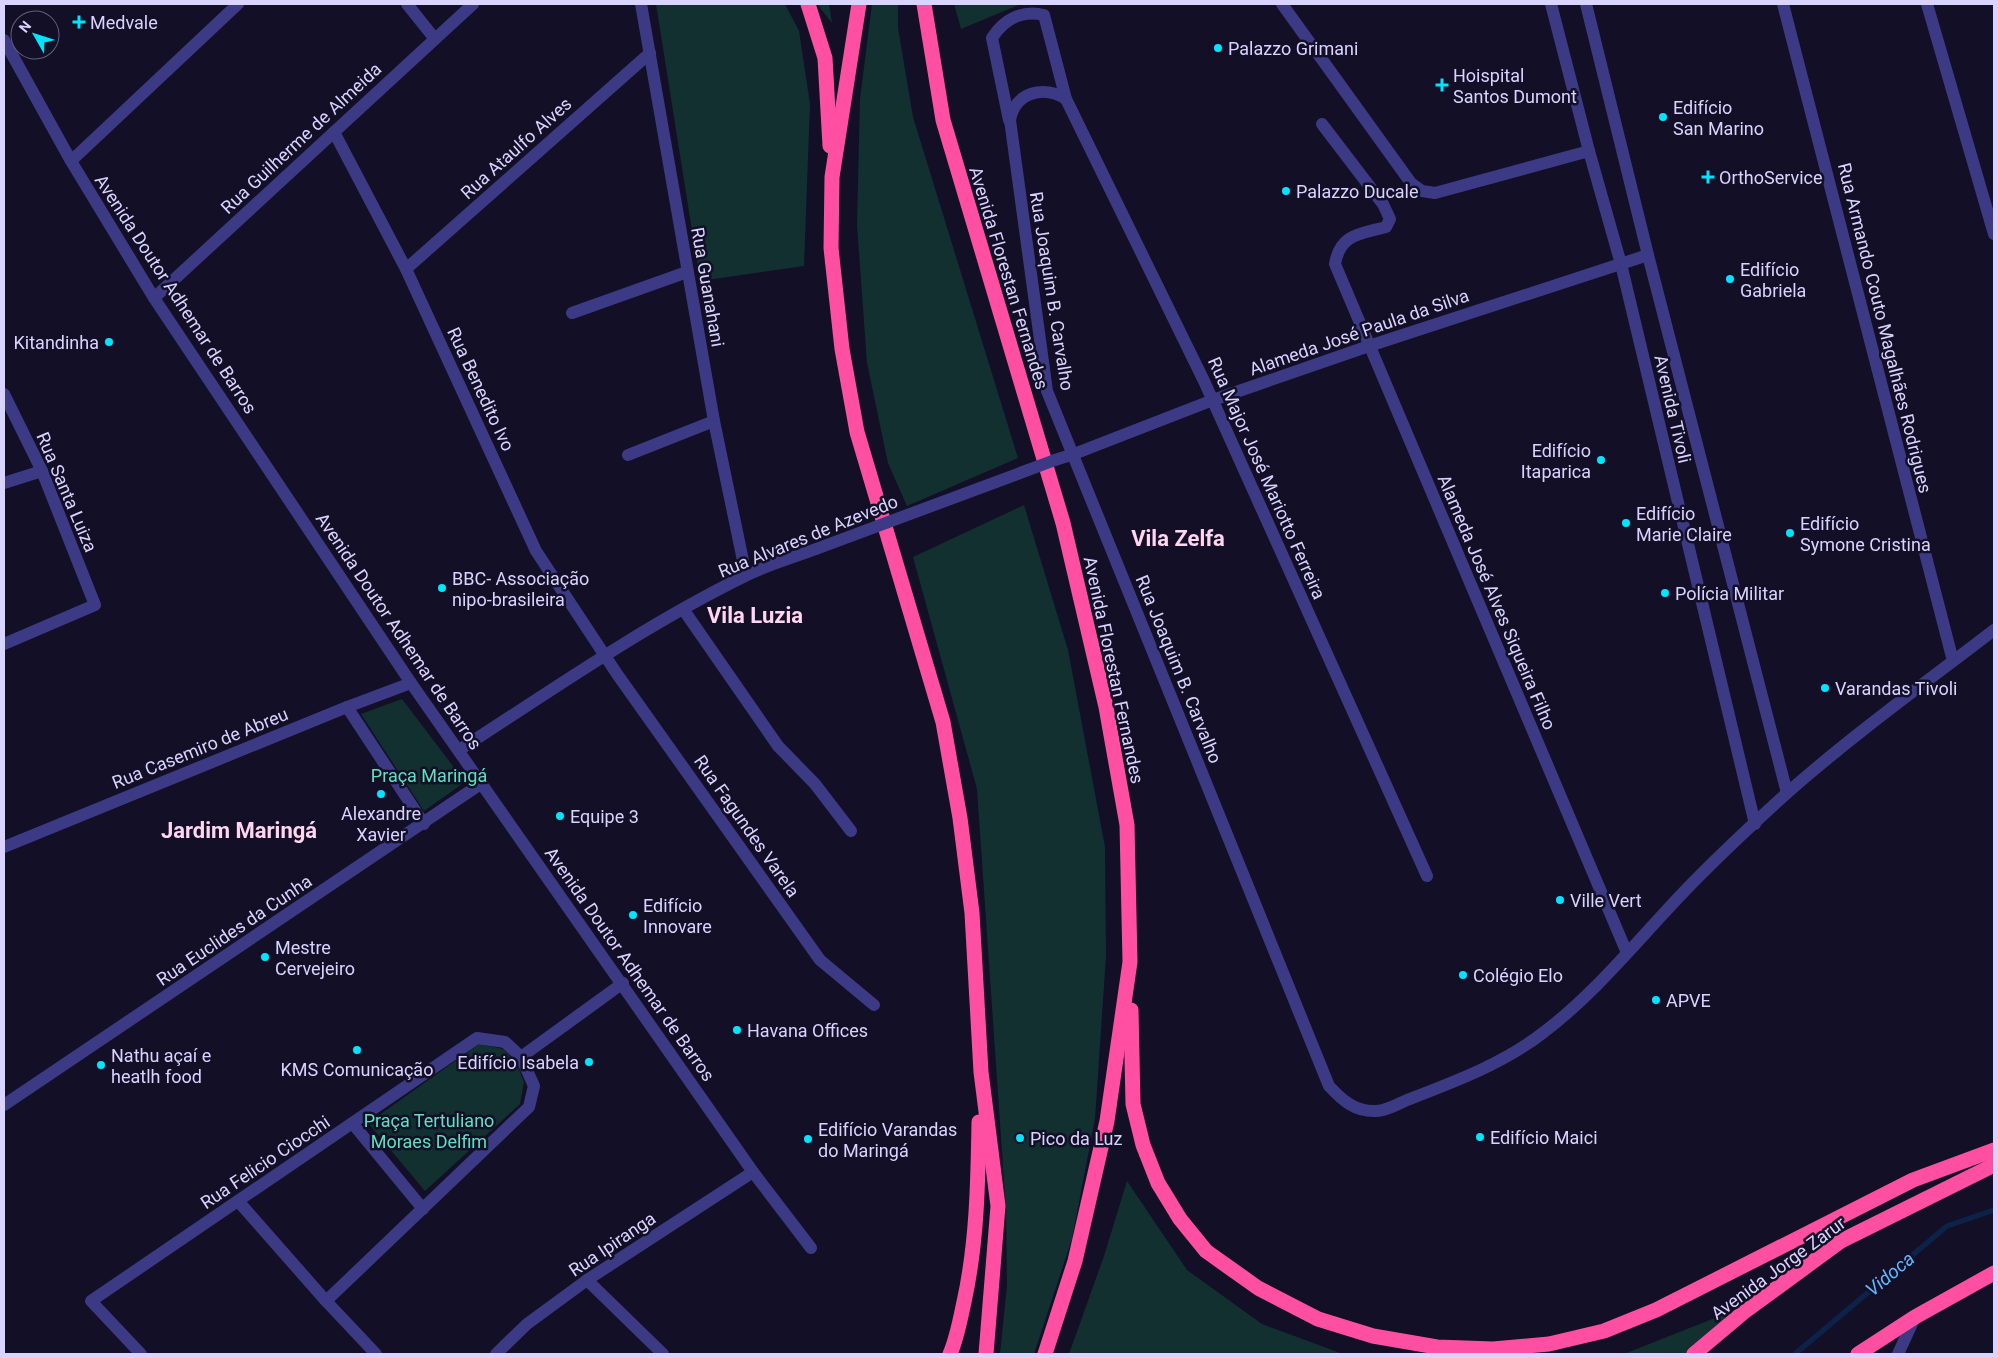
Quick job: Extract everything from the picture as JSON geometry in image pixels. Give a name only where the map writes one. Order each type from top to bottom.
[{"type":"highway","points":[[808,4],[825,58],[832,178],[831,248],[842,349],[856,432],[943,722],[960,818],[972,913],[980,1072],[977,1214],[970,1274],[956,1341],[950,1354]]},
{"type":"highway","points":[[832,178],[859,4]]},
{"type":"highway","name":"Avenida Florestan Fernandes","points":[[924,4],[943,120],[1063,523],[1106,707],[1127,825],[1130,962],[1107,1121],[1075,1261],[1045,1354]]},
{"type":"highway","points":[[1130,962],[1133,1104],[1146,1152],[1158,1183],[1180,1219],[1206,1251],[1258,1288],[1318,1319],[1373,1336],[1437,1347],[1494,1349],[1550,1344],[1604,1331],[1656,1310],[1913,1180],[1994,1150]]},
{"type":"highway","points":[[980,1072],[998,1206],[986,1354]]},
{"type":"highway","name":"Avenida Jorge Zarur","points":[[1694,1354],[1744,1312],[1841,1241],[1994,1165]]},
{"type":"highway","points":[[1858,1354],[1915,1317],[1994,1273]]},
{"type":"highway","points":[[1960,1292],[1994,1279]]},
{"type":"street","points":[[71,161],[238,4]]},
{"type":"street","points":[[407,4],[435,39]]},
{"type":"street","name":"Rua Guilherme de Almeida","points":[[154,298],[473,4]]},
{"type":"street","name":"Rua Guanahani","points":[[641,4],[714,421],[746,575]]},
{"type":"street","points":[[1282,4],[1410,183],[1422,191],[1435,193],[1589,151]]},
{"type":"street","name":"Avenida Tivoli","points":[[1552,4],[1589,151],[1621,264],[1755,824]]},
{"type":"street","name":"Avenida Tivoli","points":[[1586,4],[1648,255],[1787,793]]},
{"type":"street","name":"Rua Armando Couto Magalhães Rodrigues","points":[[1783,4],[1953,661]]},
{"type":"street","points":[[1927,4],[1994,234]]},
{"type":"street","name":"Rua Major José Mariotto Ferreira","points":[[1011,127],[992,38],[1002,24],[1010,19],[1026,13],[1044,15],[1066,99],[1212,400],[1427,876]]},
{"type":"street","name":"Avenida Doutor Adhemar de Barros","points":[[4,40],[71,161],[154,298],[411,683],[623,983],[753,1172],[811,1248]]},
{"type":"street","name":"Rua Ataulfo Alves","points":[[406,269],[650,53]]},
{"type":"street","name":"Rua Joaquim B. Carvalho","points":[[1066,99],[1050,92],[1040,91],[1024,97],[1012,112],[1011,127],[1047,391],[1329,1086],[1343,1101],[1362,1110],[1378,1112],[1431,1091],[1502,1059],[1544,1033],[1627,953]]},
{"type":"street","name":"Alameda José Alves Siqueira Filho","points":[[1322,124],[1383,204],[1390,219],[1386,227],[1351,237],[1337,252],[1335,264],[1627,953]]},
{"type":"street","name":"Rua Benedito Ivo","points":[[334,132],[406,269],[536,551],[605,655]]},
{"type":"street","name":"Alameda José Paula da Silva","points":[[1055,460],[1212,400],[1369,346],[1648,255]]},
{"type":"street","points":[[572,313],[687,272]]},
{"type":"street","name":"Rua Santa Luiza","points":[[4,394],[42,471],[95,605],[4,644]]},
{"type":"street","points":[[628,454],[714,421]]},
{"type":"street","name":"Rua Alvares de Azevedo","points":[[459,750],[605,655],[746,575],[1055,460]]},
{"type":"street","points":[[4,483],[42,471]]},
{"type":"street","points":[[684,609],[778,746],[815,784],[851,831]]},
{"type":"street","points":[[1627,953],[1705,870],[1787,793],[1842,747],[1994,630]]},
{"type":"street","name":"Rua Fagundes Varela","points":[[605,655],[820,960],[874,1005]]},
{"type":"street","name":"Rua Casemiro de Abreu","points":[[4,847],[347,707],[411,683]]},
{"type":"street","points":[[347,707],[424,824]]},
{"type":"street","name":"Rua Euclides da Cunha","points":[[4,1105],[424,824],[482,783]]},
{"type":"street","points":[[326,1301],[529,1107],[534,1086],[521,1057],[623,983]]},
{"type":"street","name":"Rua Felicio Ciocchi","points":[[141,1354],[91,1301],[477,1038],[505,1042],[521,1057]]},
{"type":"street","points":[[353,1124],[423,1209]]},
{"type":"street","name":"Rua Ipiranga","points":[[496,1354],[527,1324],[587,1280],[753,1172]]},
{"type":"street","points":[[238,1201],[326,1301],[376,1354]]},
{"type":"street","points":[[587,1280],[663,1354]]},
{"type":"street","points":[[1898,1354],[1915,1317]]},
{"type":"green space","points":[[656,4],[785,4],[799,31],[810,104],[804,266],[700,281]]},
{"type":"green space","points":[[817,4],[829,4],[832,23]]},
{"type":"green space","points":[[872,4],[898,4],[898,28],[913,117],[1018,458],[907,506],[888,463],[867,363],[857,225],[860,99]]},
{"type":"green space","points":[[954,4],[1021,4],[961,29]]},
{"type":"green space","points":[[1024,505],[1068,650],[1105,847],[1106,956],[1095,1119],[1072,1239],[1034,1354],[1000,1354],[1007,1285],[1006,1210],[977,789],[913,557]]},
{"type":"green space","name":"Praça Maringá","points":[[402,699],[465,782],[424,811],[361,714]]},
{"type":"green space","name":"Praça Tertuliano Moraes Delfim","points":[[479,1044],[503,1049],[516,1062],[524,1082],[520,1104],[425,1191],[368,1123]]},
{"type":"green space","points":[[1127,1181],[1187,1270],[1262,1324],[1343,1354],[1069,1354],[1104,1256]]},
{"type":"green space","points":[[1745,1306],[1686,1354],[1624,1354]]},
{"type":"waterway","name":"Vidoca","points":[[1795,1354],[1947,1226],[1994,1210]]},
{"type":"place","name":"Medvale","points":[[79,22]]},
{"type":"place","name":"Palazzo Grimani","points":[[1218,48]]},
{"type":"place","name":"Hoispital Santos Dumont","points":[[1442,85]]},
{"type":"place","name":"Edifício San Marino","points":[[1663,117]]},
{"type":"place","name":"OrthoService","points":[[1708,177]]},
{"type":"place","name":"Palazzo Ducale","points":[[1286,191]]},
{"type":"place","name":"Edifício Gabriela","points":[[1730,279]]},
{"type":"place","name":"Kitandinha","points":[[109,342]]},
{"type":"place","name":"Edifício Itaparica","points":[[1601,460]]},
{"type":"place","name":"Edifício Marie Claire","points":[[1626,523]]},
{"type":"place","name":"Edifício Symone Cristina","points":[[1790,533]]},
{"type":"place","name":"BBC- Associação nipo-brasileira","points":[[442,588]]},
{"type":"place","name":"Polícia Militar","points":[[1665,593]]},
{"type":"place","name":"Varandas Tivoli","points":[[1825,688]]},
{"type":"place","name":"Alexandre Xavier","points":[[381,794]]},
{"type":"place","name":"Equipe 3","points":[[560,816]]},
{"type":"place","name":"Ville Vert","points":[[1560,900]]},
{"type":"place","name":"Edifício Innovare","points":[[633,915]]},
{"type":"place","name":"Mestre Cervejeiro","points":[[265,957]]},
{"type":"place","name":"Colégio Elo","points":[[1463,975]]},
{"type":"place","name":"APVE","points":[[1656,1000]]},
{"type":"place","name":"Havana Offices","points":[[737,1030]]},
{"type":"place","name":"KMS Comunicação","points":[[357,1050]]},
{"type":"place","name":"Edifício Isabela","points":[[589,1062]]},
{"type":"place","name":"Nathu açaí e heatlh food","points":[[101,1065]]},
{"type":"place","name":"Edifício Maici","points":[[1480,1137]]},
{"type":"place","name":"Pico da Luz","points":[[1020,1138]]},
{"type":"place","name":"Edifício Varandas do Maringá","points":[[808,1139]]},
{"type":"district","name":"Vila Zelfa","points":[[1178,538]]},
{"type":"district","name":"Vila Luzia","points":[[755,615]]},
{"type":"district","name":"Jardim Maringá","points":[[239,830]]}]
